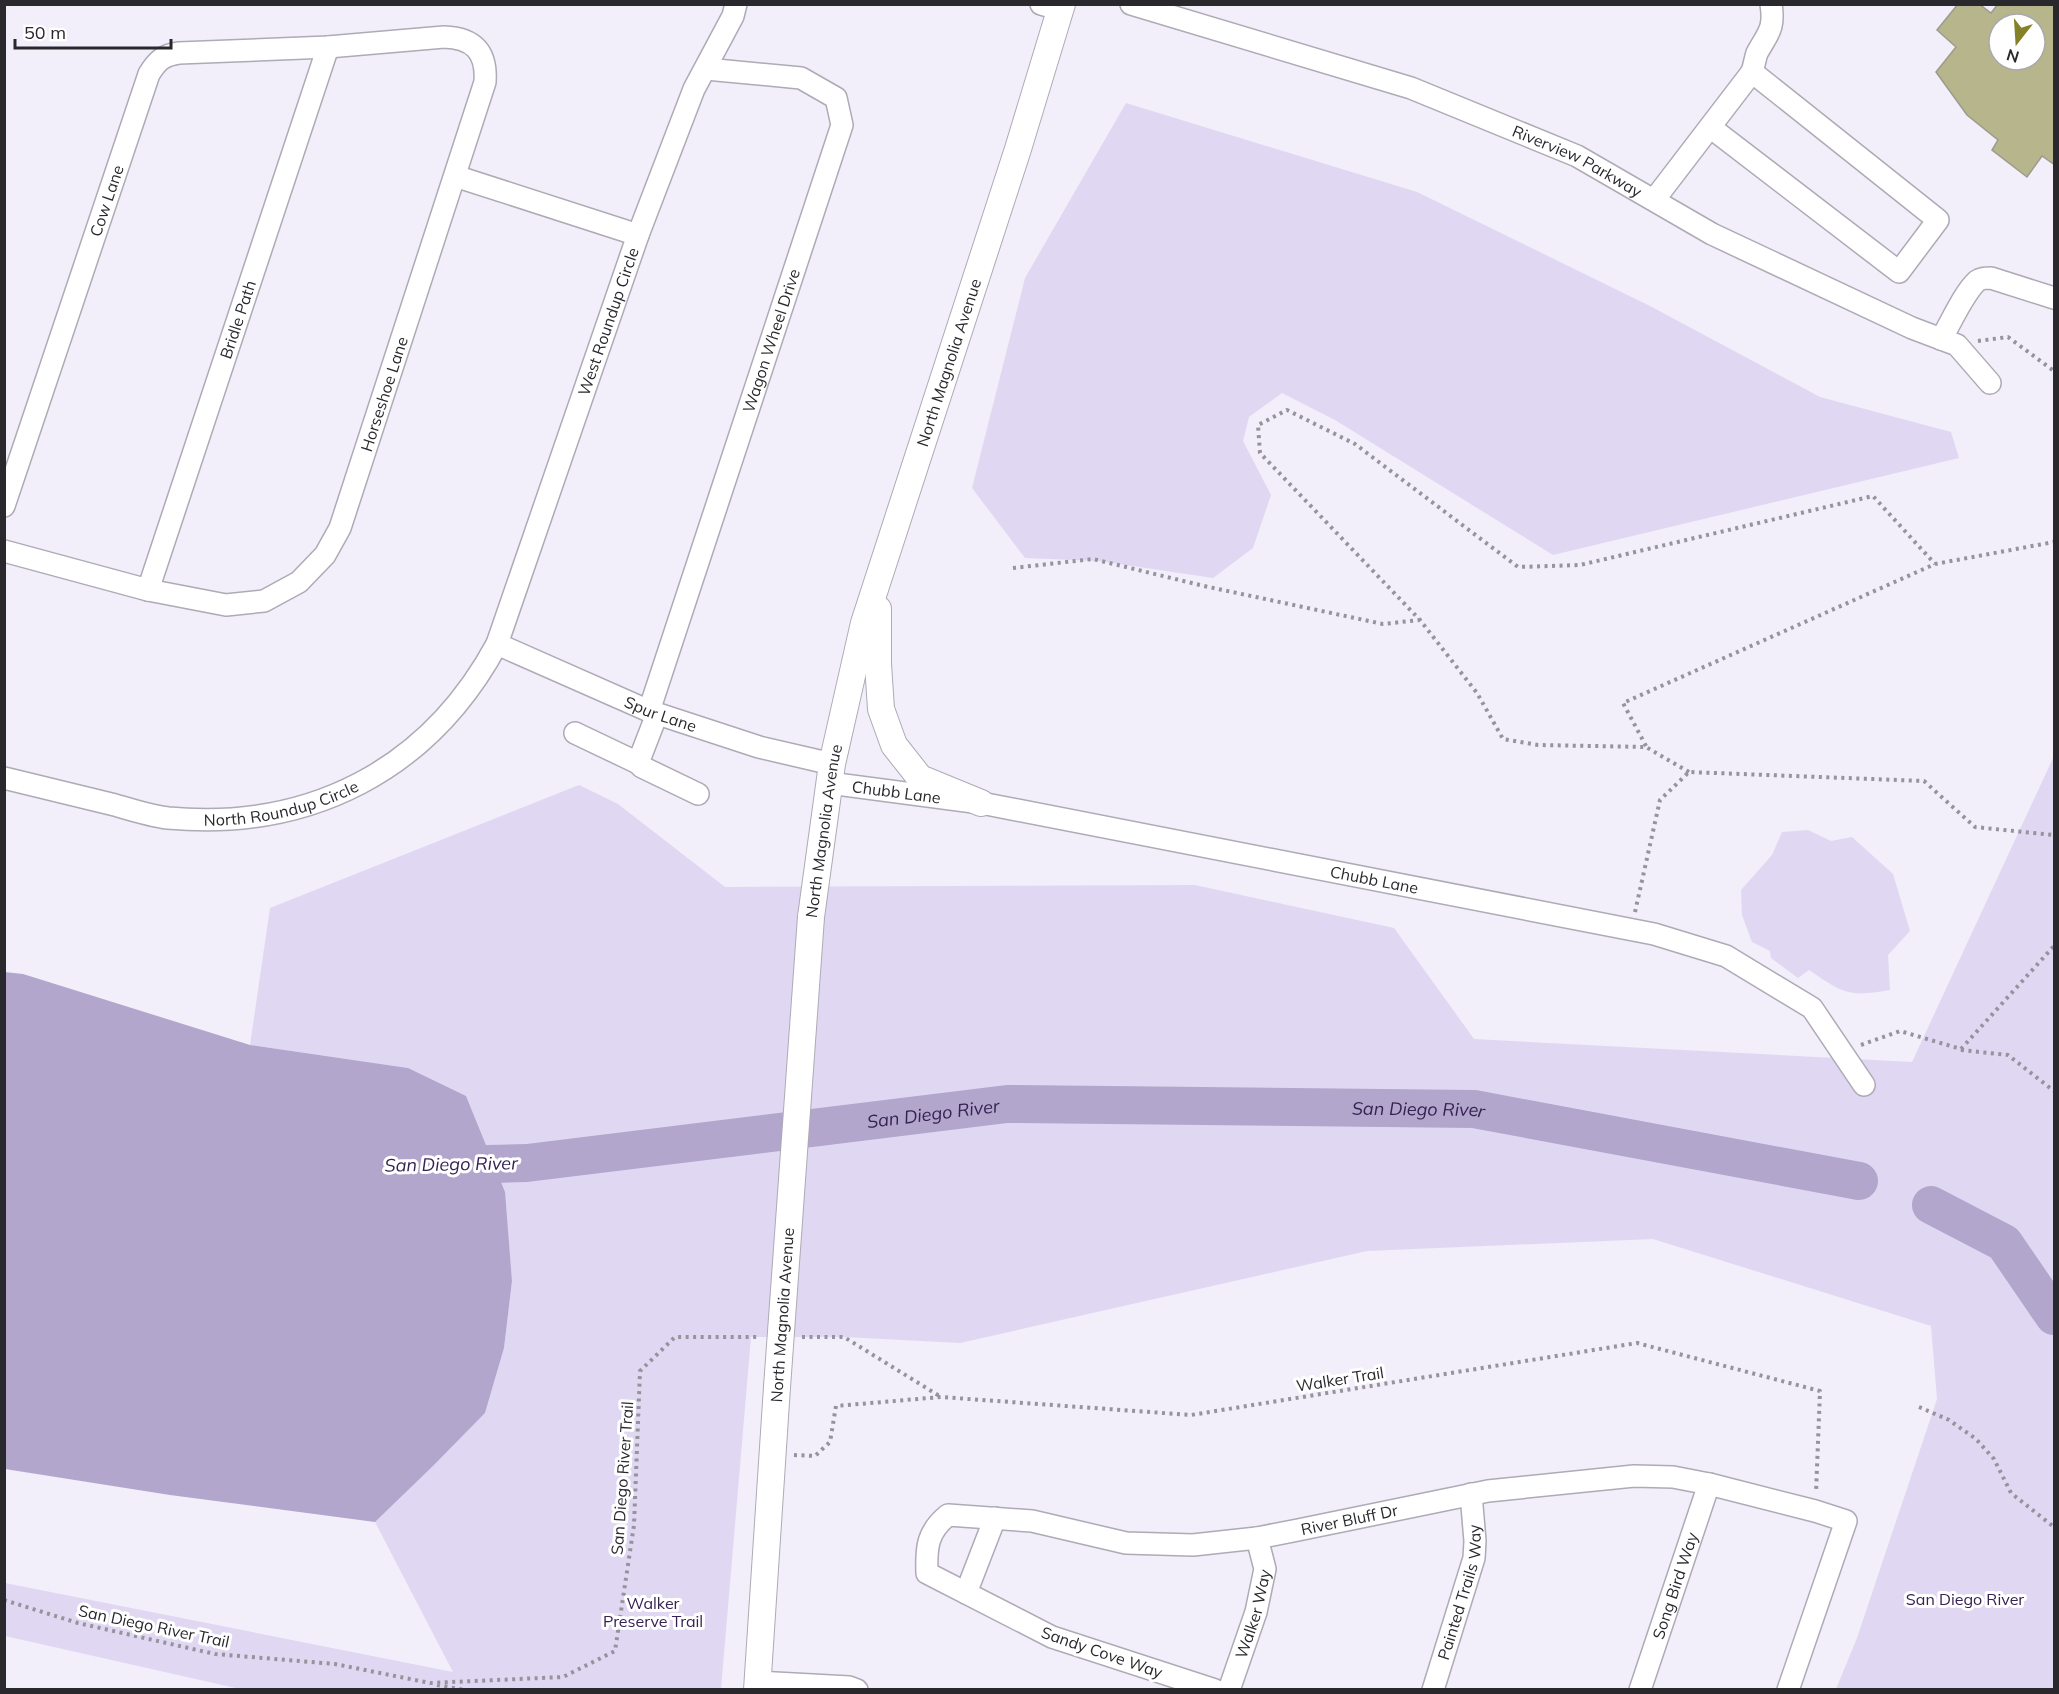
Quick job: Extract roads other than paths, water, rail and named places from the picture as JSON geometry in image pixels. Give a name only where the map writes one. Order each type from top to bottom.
[{"type":"main road","name":"North Magnolia Avenue","points":[[757,1686],[811,917],[831,773],[864,623],[1018,149],[1055,6]]},
{"type":"main road","points":[[878,579],[878,664],[881,709],[894,745],[920,778],[981,803]]},
{"type":"street","name":"West Roundup Circle","points":[[497,644],[638,235],[694,89],[733,16],[736,4]]},
{"type":"street","name":"Riverview Parkway","points":[[1131,4],[1411,88],[1577,156],[1712,234],[1912,328],[1949,342],[1990,383]]},
{"type":"street","points":[[1654,200],[1752,72],[1757,54],[1773,26],[1771,4]]},
{"type":"street","name":"Horseshoe Lane","points":[[4,551],[148,590],[226,605],[264,601],[299,582],[325,555],[340,528],[485,82],[486,67],[472,44],[461,38],[444,37],[328,48]]},
{"type":"street","name":"Cow Lane","points":[[4,506],[149,74],[157,61],[168,54],[179,53],[328,48]]},
{"type":"street","name":"Bridle Path","points":[[148,590],[328,48]]},
{"type":"street","name":"Wagon Wheel Drive","points":[[638,763],[842,124],[836,98],[801,78],[706,69]]},
{"type":"street","points":[[1710,126],[1899,272],[1938,220],[1752,72]]},
{"type":"street","points":[[455,176],[638,235]]},
{"type":"street","points":[[1949,342],[1968,293],[1977,281],[1983,278],[1990,278],[2055,298]]},
{"type":"street","name":"Spur Lane","points":[[497,644],[653,713],[831,773]]},
{"type":"street","name":"North Roundup Circle","points":[[4,778],[166,818],[220,821],[276,814],[343,792],[381,772],[433,732],[481,674],[497,644]]},
{"type":"street","points":[[575,733],[698,794]]},
{"type":"street","name":"Chubb Lane","points":[[831,773],[1654,934],[1726,956],[1812,1008],[1864,1085]]},
{"type":"street","name":"River Bluff Dr","points":[[927,1573],[926,1555],[930,1537],[937,1524],[948,1515],[1032,1521],[1126,1543],[1193,1545],[1257,1538],[1471,1494],[1546,1483],[1634,1476],[1673,1477],[1709,1484],[1846,1521],[1788,1689]]},
{"type":"street","name":"Song Bird Way","points":[[1640,1689],[1709,1484]]},
{"type":"street","name":"Painted Trails Way","points":[[1433,1689],[1474,1558],[1471,1494]]},
{"type":"street","points":[[966,1593],[995,1518]]},
{"type":"street","name":"Walker Way","points":[[1229,1689],[1256,1612],[1265,1569],[1257,1538]]},
{"type":"street","name":"Sandy Cove Way","points":[[927,1573],[1052,1637],[1215,1689]]},
{"type":"street","points":[[757,1686],[857,1689]]},
{"type":"water","points":[[4,972],[23,974],[250,1045],[408,1068],[466,1096],[505,1192],[512,1281],[504,1348],[485,1413],[375,1522],[170,1495],[5,1469]]},
{"type":"waterway","name":"San Diego River","points":[[441,1165],[527,1163],[1007,1104],[1474,1109],[1859,1181]]},
{"type":"waterway","name":"San Diego River","points":[[1931,1205],[2004,1243],[2054,1316]]},
{"type":"park label","name":"Walker Preserve Trail","points":[[653,1612]]}]
